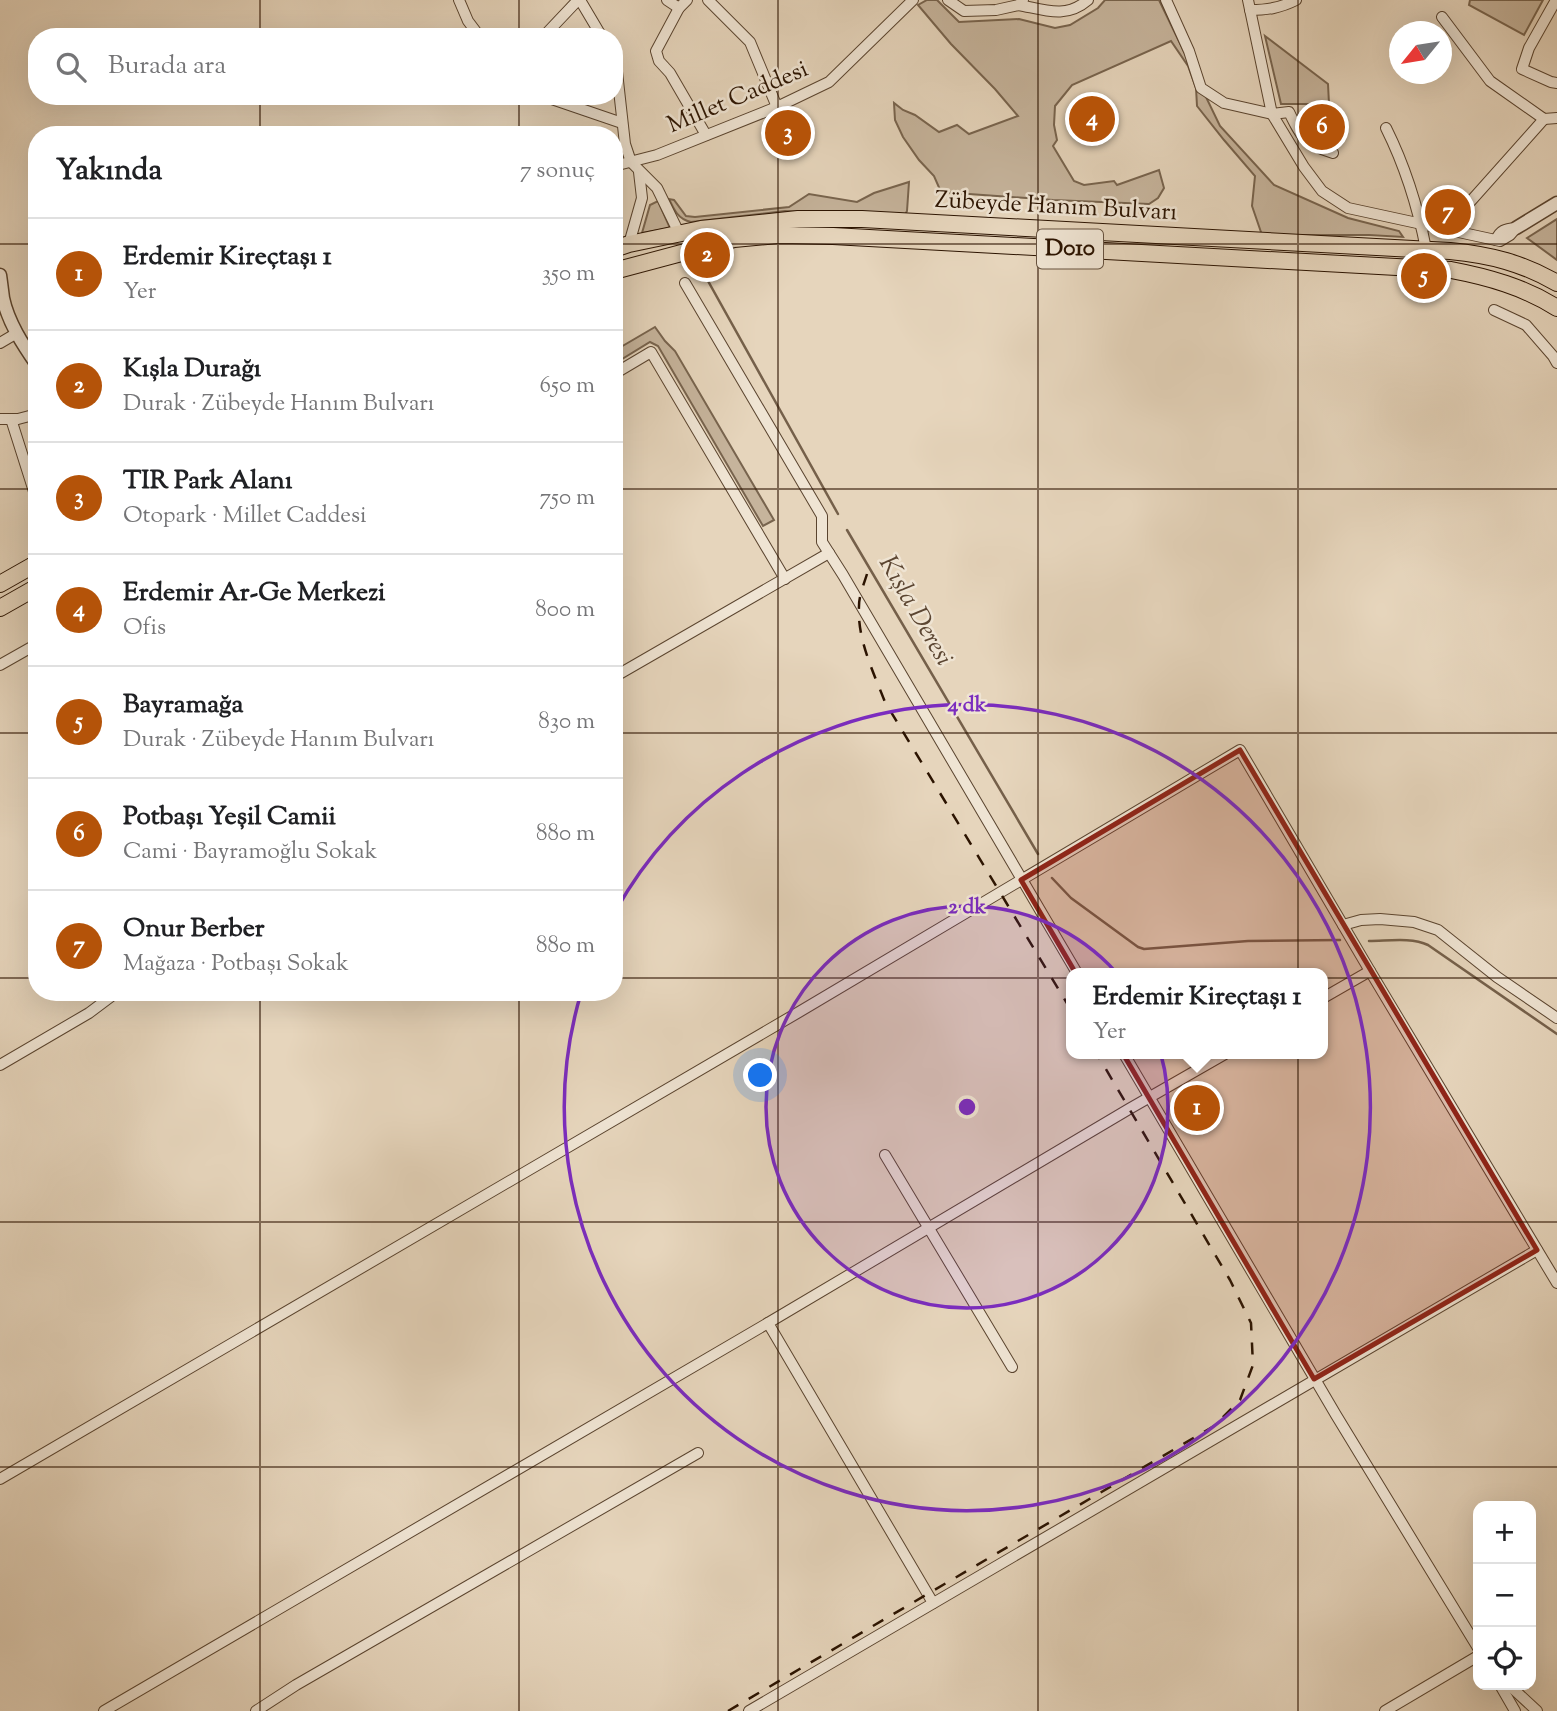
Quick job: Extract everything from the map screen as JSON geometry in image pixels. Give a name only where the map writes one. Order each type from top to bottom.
[{"type":"highway","name":"Zübeyde Hanım Bulvarı","points":[[623,246],[701,229],[798,219],[862,219],[1426,249],[1497,258],[1535,271],[1557,283]]},
{"type":"highway","name":"Zübeyde Hanım Bulvarı","points":[[623,269],[734,239],[779,235],[861,237],[1451,270],[1489,277],[1514,286],[1557,308]]},
{"type":"highway","points":[[1489,277],[1497,258]]},
{"type":"highway","points":[[0,584],[28,568]]},
{"type":"highway","points":[[0,608],[28,592]]},
{"type":"street","points":[[552,28],[579,0],[596,28]]},
{"type":"street","points":[[667,0],[683,4],[656,51],[659,61],[670,73],[706,135]]},
{"type":"street","points":[[708,0],[750,42],[777,107]]},
{"type":"street","name":"Millet Caddesi","points":[[623,164],[657,155],[777,107],[829,82],[913,0]]},
{"type":"street","points":[[948,0],[964,11],[996,10],[1021,3],[1056,13],[1065,12],[1088,0]]},
{"type":"street","points":[[1167,0],[1202,88],[1224,103],[1272,114],[1289,112],[1300,135],[1318,148],[1333,153]]},
{"type":"street","points":[[1296,0],[1283,7],[1249,5],[1272,114],[1322,191],[1348,208],[1498,241]]},
{"type":"street","points":[[1556,0],[1529,48],[1522,69],[1557,83]]},
{"type":"street","points":[[461,1],[473,28]]},
{"type":"street","points":[[1442,17],[1490,81],[1544,119],[1557,118]]},
{"type":"street","points":[[570,105],[622,122]]},
{"type":"street","points":[[621,105],[623,126]]},
{"type":"street","points":[[1445,230],[1544,119]]},
{"type":"street","points":[[1387,128],[1397,149],[1426,249]]},
{"type":"street","points":[[623,129],[631,162],[657,188],[678,233]]},
{"type":"street","points":[[623,241],[642,198],[639,172]]},
{"type":"street","points":[[1497,258],[1499,233],[1504,229],[1516,228],[1557,203]]},
{"type":"street","points":[[0,275],[8,314],[28,351]]},
{"type":"street","points":[[685,283],[822,516],[822,542],[1074,968]]},
{"type":"street","points":[[1494,310],[1526,325],[1557,363]]},
{"type":"street","points":[[0,343],[17,333]]},
{"type":"street","points":[[623,369],[651,352],[785,579]]},
{"type":"street","points":[[28,415],[6,419],[28,477]]},
{"type":"street","points":[[623,672],[829,553]]},
{"type":"street","points":[[0,665],[28,649]]},
{"type":"street","points":[[0,1479],[1240,750],[1557,1283]]},
{"type":"street","points":[[1343,925],[1361,919],[1380,919],[1413,922],[1438,930],[1497,978],[1557,1018]]},
{"type":"street","points":[[1328,995],[1370,971]]},
{"type":"street","points":[[0,1065],[105,1001]]},
{"type":"street","points":[[1127,1059],[1314,1379],[1473,1640]]},
{"type":"street","points":[[104,1711],[1216,1059]]},
{"type":"street","points":[[885,1155],[1012,1367]]},
{"type":"street","points":[[749,1711],[1537,1250]]},
{"type":"street","points":[[768,1323],[933,1603]]},
{"type":"street","points":[[256,1711],[296,1685],[698,1453]]},
{"type":"street","points":[[1385,1711],[1473,1659]]},
{"type":"street","points":[[1503,1690],[1515,1711]]},
{"type":"street","points":[[1514,1690],[1537,1711]]},
{"type":"highlighted area","points":[[1240,750],[1537,1250],[1314,1379],[1021,880]]},
{"type":"shaded area","points":[[927,0],[937,0],[959,22],[1019,19],[1055,28],[1070,25],[1098,8],[1105,0],[1159,0],[1220,126],[1274,185],[1348,218],[1399,231],[1403,237],[1262,235],[1252,206],[1255,176],[1197,106],[1196,88],[1188,66],[1171,41],[1072,85],[1055,106],[1054,125],[1057,140],[1053,146],[1074,181],[1084,185],[1114,181],[1117,185],[1159,170],[1164,188],[1158,198],[1149,204],[941,192],[934,176],[903,137],[895,120],[894,103],[939,132],[957,125],[969,134],[1018,116],[918,5]]},
{"type":"shaded area","points":[[1470,0],[1543,0],[1524,35],[1469,5]]},
{"type":"shaded area","points":[[1265,36],[1328,84],[1329,104],[1281,104]]},
{"type":"shaded area","points":[[909,182],[905,215],[785,211],[691,222],[680,216],[669,199],[674,200],[686,216],[695,217],[789,207],[809,194],[857,202],[874,193]]},
{"type":"shaded area","points":[[658,201],[670,228],[642,233],[650,205]]},
{"type":"shaded area","points":[[1557,219],[1557,260],[1527,238]]},
{"type":"shaded area","points":[[655,327],[675,351],[774,520],[763,526],[658,346],[650,342],[623,358],[623,346]]},
{"type":"waterway","name":"Kışla Deresi","points":[[698,263],[838,514]]},
{"type":"waterway","name":"Kışla Deresi","points":[[847,530],[1038,854]]},
{"type":"waterway","name":"Kışla Deresi","points":[[1052,878],[1071,898],[1144,949],[1248,941],[1340,940]]},
{"type":"waterway","name":"Kışla Deresi","points":[[1369,941],[1407,940],[1428,945],[1557,1034]]},
{"type":"railway","points":[[867,574],[859,602],[859,618],[867,655],[885,702],[1066,1002]]},
{"type":"railway","points":[[728,1711],[1214,1426],[1240,1400],[1253,1365],[1251,1323],[1230,1280],[1100,1059]]},
{"type":"place","name":"Erdemir Ar-Ge Merkezi","points":[[1092,119]]},
{"type":"place","name":"Potbaşı Yeşil Camii","points":[[1322,127]]},
{"type":"place","name":"TIR Park Alanı","points":[[788,133]]},
{"type":"place","name":"Onur Berber","points":[[1448,212]]},
{"type":"place","name":"Kışla Durağı","points":[[707,255]]},
{"type":"place","name":"Bayramağa","points":[[1424,276]]},
{"type":"place","name":"Erdemir Kireçtaşı 1","points":[[1197,1108]]}]
